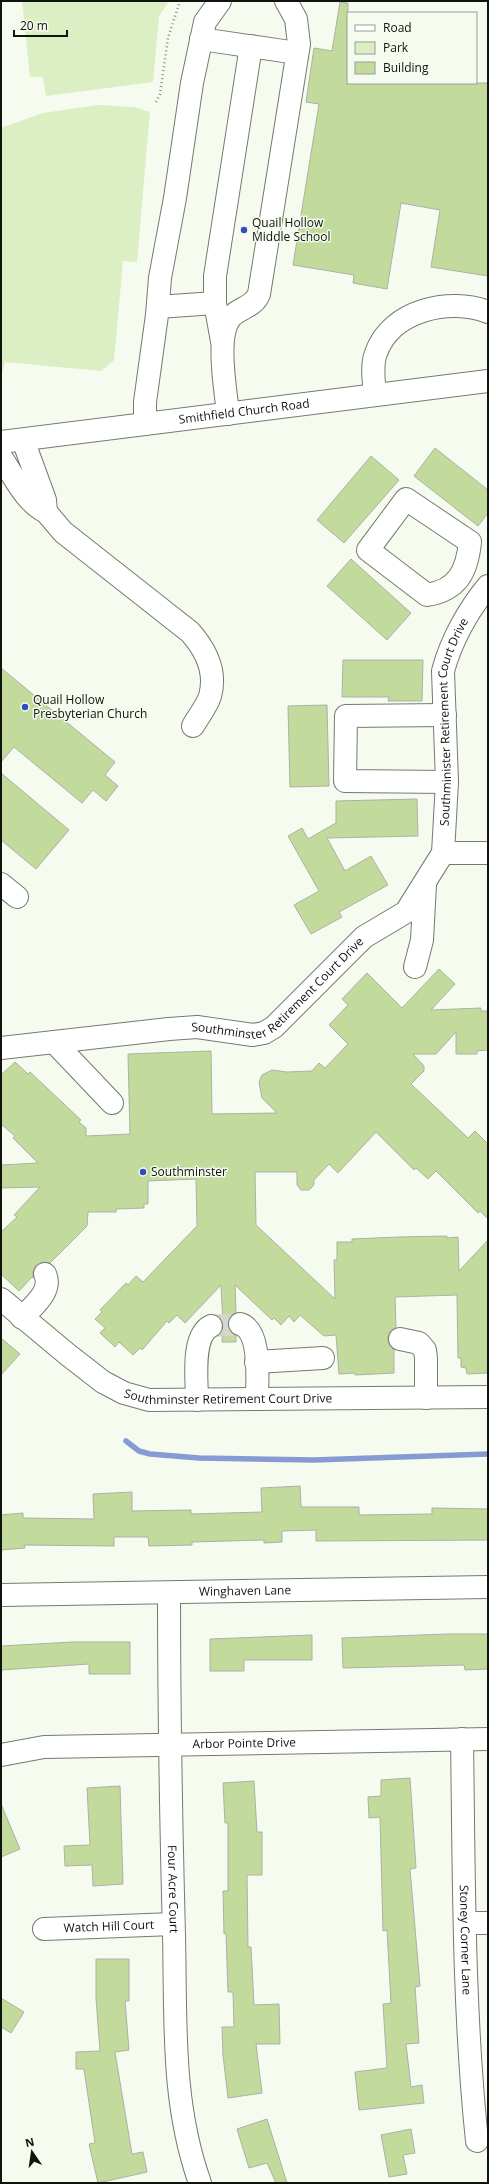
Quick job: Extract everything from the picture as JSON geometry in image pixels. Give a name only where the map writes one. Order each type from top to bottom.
[{"type":"street","points":[[145,424],[146,392],[158,307],[160,278],[175,198],[192,83],[200,39],[205,22],[220,1]]},
{"type":"street","points":[[223,344],[225,328],[228,321],[236,313],[252,304],[259,294],[297,53],[298,26],[294,13],[286,1]]},
{"type":"street","points":[[200,39],[297,53]]},
{"type":"street","points":[[228,414],[223,344],[215,303],[216,264],[251,46]]},
{"type":"street","points":[[158,307],[215,303]]},
{"type":"street","points":[[375,395],[373,363],[376,353],[383,340],[395,327],[424,310],[448,305],[472,306],[488,312]]},
{"type":"street","name":"Smithfield Church Road","points":[[1,442],[488,381]]},
{"type":"street","points":[[23,440],[45,500],[46,512]]},
{"type":"street","points":[[1,457],[30,499],[39,508],[46,512],[63,532],[190,632],[202,646],[212,670],[210,696],[193,726]]},
{"type":"street","points":[[406,499],[470,542],[468,559],[457,582],[438,593],[427,595],[368,550],[406,499]]},
{"type":"street","points":[[457,582],[485,595]]},
{"type":"street","name":"Southminister Retirement Court Drive","points":[[443,853],[447,782],[444,671],[448,654],[485,595]]},
{"type":"street","points":[[445,715],[346,716],[345,781],[447,782]]},
{"type":"street","points":[[443,853],[488,853]]},
{"type":"street","name":"Southminster Retirement Court Drive","points":[[1,1048],[196,1027],[253,1035],[264,1033],[274,1027],[364,937],[406,912],[425,884],[443,853]]},
{"type":"street","points":[[416,967],[422,940],[425,884]]},
{"type":"street","points":[[54,1042],[112,1103]]},
{"type":"street","points":[[22,1318],[47,1289],[48,1281],[45,1274]]},
{"type":"street","name":"Southminster Retirement Court Drive","points":[[1,1298],[22,1318],[103,1382],[124,1393],[149,1400],[488,1397]]},
{"type":"street","points":[[240,1324],[249,1330],[253,1336],[256,1362],[257,1399]]},
{"type":"street","points":[[197,1400],[198,1344],[205,1329],[211,1326]]},
{"type":"street","points":[[400,1339],[419,1343],[425,1350],[426,1398]]},
{"type":"street","points":[[256,1362],[323,1358]]},
{"type":"street","name":"Winghaven Lane","points":[[1,1596],[488,1587]]},
{"type":"street","name":"Four Acre Court","points":[[169,1593],[173,1924],[179,2097],[187,2144],[200,2183]]},
{"type":"street","name":"Stoney Corner Lane","points":[[462,1739],[469,2067],[476,2141]]},
{"type":"street","name":"Arbor Pointe Drive","points":[[1,1755],[44,1747],[488,1739]]},
{"type":"street","points":[[465,1923],[488,1923]]},
{"type":"street","name":"Watch Hill Court","points":[[44,1929],[173,1924]]},
{"type":"path","points":[[156,102],[160,94],[168,38],[180,1]]},
{"type":"green space","points":[[22,1],[169,1],[159,16],[153,82],[46,96],[43,77],[30,77]]},
{"type":"green space","points":[[98,105],[134,107],[150,112],[137,262],[123,261],[114,360],[101,371],[5,362],[1,377],[1,128],[43,113]]},
{"type":"building","points":[[340,2],[348,3],[347,84],[488,83],[488,276],[431,267],[440,210],[401,203],[387,289],[353,283],[354,275],[293,265],[319,104],[306,102],[314,48],[332,51]]},
{"type":"building","points":[[435,448],[488,490],[488,513],[478,526],[414,476]]},
{"type":"building","points":[[371,456],[399,480],[344,543],[317,520]]},
{"type":"building","points":[[351,559],[411,613],[387,640],[327,586]]},
{"type":"building","points":[[343,660],[423,660],[422,701],[388,701],[389,697],[342,697]]},
{"type":"building","name":"Quail Hollow Presbyterian Church","points":[[1,668],[115,762],[105,775],[118,786],[106,801],[93,790],[82,803],[14,747],[1,762]]},
{"type":"building","points":[[327,705],[329,786],[290,787],[288,706]]},
{"type":"building","points":[[1,773],[69,830],[36,869],[1,840]]},
{"type":"building","points":[[417,799],[418,836],[327,838],[345,871],[371,856],[388,885],[339,912],[342,917],[311,934],[294,905],[319,891],[288,836],[302,828],[308,839],[336,823],[336,801]]},
{"type":"building","name":"Southminster","points":[[439,969],[455,984],[431,1010],[481,1008],[481,1011],[488,1011],[488,1050],[477,1051],[477,1054],[456,1054],[456,1032],[436,1054],[413,1054],[424,1066],[424,1071],[411,1084],[468,1138],[475,1131],[488,1144],[488,1219],[480,1211],[478,1213],[436,1171],[428,1179],[416,1168],[414,1170],[376,1132],[338,1173],[329,1164],[314,1180],[314,1185],[309,1190],[301,1190],[297,1185],[297,1172],[255,1172],[256,1225],[335,1299],[334,1260],[337,1260],[337,1242],[352,1242],[352,1239],[399,1237],[458,1237],[459,1271],[488,1240],[488,1373],[467,1374],[466,1368],[461,1367],[461,1358],[458,1358],[457,1295],[395,1297],[396,1327],[390,1331],[388,1337],[388,1343],[394,1350],[394,1373],[355,1375],[355,1373],[339,1374],[336,1335],[324,1336],[300,1315],[294,1322],[289,1316],[281,1325],[274,1318],[272,1320],[235,1285],[236,1313],[230,1317],[228,1324],[229,1330],[236,1336],[236,1342],[222,1342],[223,1324],[221,1285],[185,1323],[177,1315],[169,1323],[167,1321],[142,1350],[140,1348],[133,1355],[119,1342],[115,1347],[100,1333],[105,1328],[95,1319],[102,1312],[100,1310],[126,1283],[128,1285],[136,1276],[143,1282],[197,1226],[196,1179],[148,1181],[148,1204],[144,1204],[144,1208],[116,1209],[116,1212],[88,1212],[87,1226],[50,1263],[42,1262],[36,1265],[33,1271],[33,1278],[32,1277],[19,1291],[1,1274],[1,1232],[17,1217],[14,1215],[40,1187],[1,1188],[1,1165],[38,1163],[13,1138],[15,1136],[1,1124],[1,1075],[15,1062],[28,1074],[30,1072],[81,1120],[79,1122],[86,1128],[86,1136],[130,1134],[128,1054],[211,1051],[212,1114],[277,1113],[262,1098],[259,1082],[262,1075],[272,1070],[287,1072],[312,1071],[319,1063],[325,1068],[348,1044],[329,1025],[348,1005],[342,999],[367,973],[402,1008]]},
{"type":"building","points":[[1,1338],[20,1354],[1,1375]]},
{"type":"building","points":[[300,1486],[301,1507],[359,1507],[359,1515],[432,1514],[432,1508],[488,1509],[488,1540],[316,1541],[316,1530],[282,1531],[282,1542],[264,1543],[264,1540],[192,1542],[192,1545],[149,1546],[148,1537],[114,1537],[114,1546],[24,1545],[25,1548],[1,1550],[1,1515],[23,1513],[23,1518],[94,1519],[93,1494],[132,1492],[132,1511],[191,1510],[191,1514],[262,1512],[261,1488]]},
{"type":"building","points":[[488,1634],[488,1669],[465,1670],[464,1665],[343,1668],[342,1638]]},
{"type":"building","points":[[312,1635],[312,1660],[244,1660],[244,1671],[210,1671],[210,1639]]},
{"type":"building","points":[[73,1642],[130,1642],[130,1674],[89,1674],[89,1664],[1,1670],[1,1646]]},
{"type":"building","points":[[410,1778],[416,1868],[410,1869],[420,1986],[415,1987],[419,2043],[406,2044],[411,2087],[422,2085],[424,2103],[359,2110],[355,2072],[387,2068],[383,2004],[391,2003],[387,1930],[383,1931],[380,1817],[369,1818],[368,1797],[381,1796],[381,1780]]},
{"type":"building","points":[[254,1781],[257,1832],[262,1832],[262,1875],[247,1875],[248,1947],[251,1947],[254,2005],[279,2004],[280,2044],[256,2044],[262,2093],[228,2098],[223,2055],[222,2027],[234,2027],[233,1992],[228,1992],[226,1933],[224,1934],[223,1891],[228,1891],[228,1823],[225,1823],[223,1783]]},
{"type":"building","points":[[120,1786],[123,1884],[93,1886],[92,1865],[65,1866],[64,1846],[90,1845],[87,1788]]},
{"type":"building","points":[[1,1804],[20,1849],[1,1857]]},
{"type":"building","points":[[96,1959],[129,1959],[129,2001],[125,2001],[129,2050],[115,2052],[132,2154],[143,2152],[147,2172],[98,2183],[89,2144],[95,2143],[84,2069],[76,2069],[76,2052],[100,2051],[96,1998]]},
{"type":"building","points":[[1,1998],[24,2012],[11,2033],[1,2027]]},
{"type":"building","points":[[267,2119],[287,2183],[276,2183],[267,2163],[249,2168],[237,2129]]},
{"type":"building","points":[[411,2129],[415,2153],[403,2155],[407,2174],[389,2177],[381,2135]]},
{"type":"waterway","points":[[126,1441],[139,1451],[150,1454],[199,1458],[314,1460],[488,1454]]},
{"type":"tunnel","points":[[211,1326],[240,1324]]},
{"type":"place","name":"Quail Hollow Middle School","points":[[244,230]]},
{"type":"place","name":"Quail Hollow Presbyterian Church","points":[[25,707]]},
{"type":"place","name":"Southminster","points":[[143,1172]]}]
